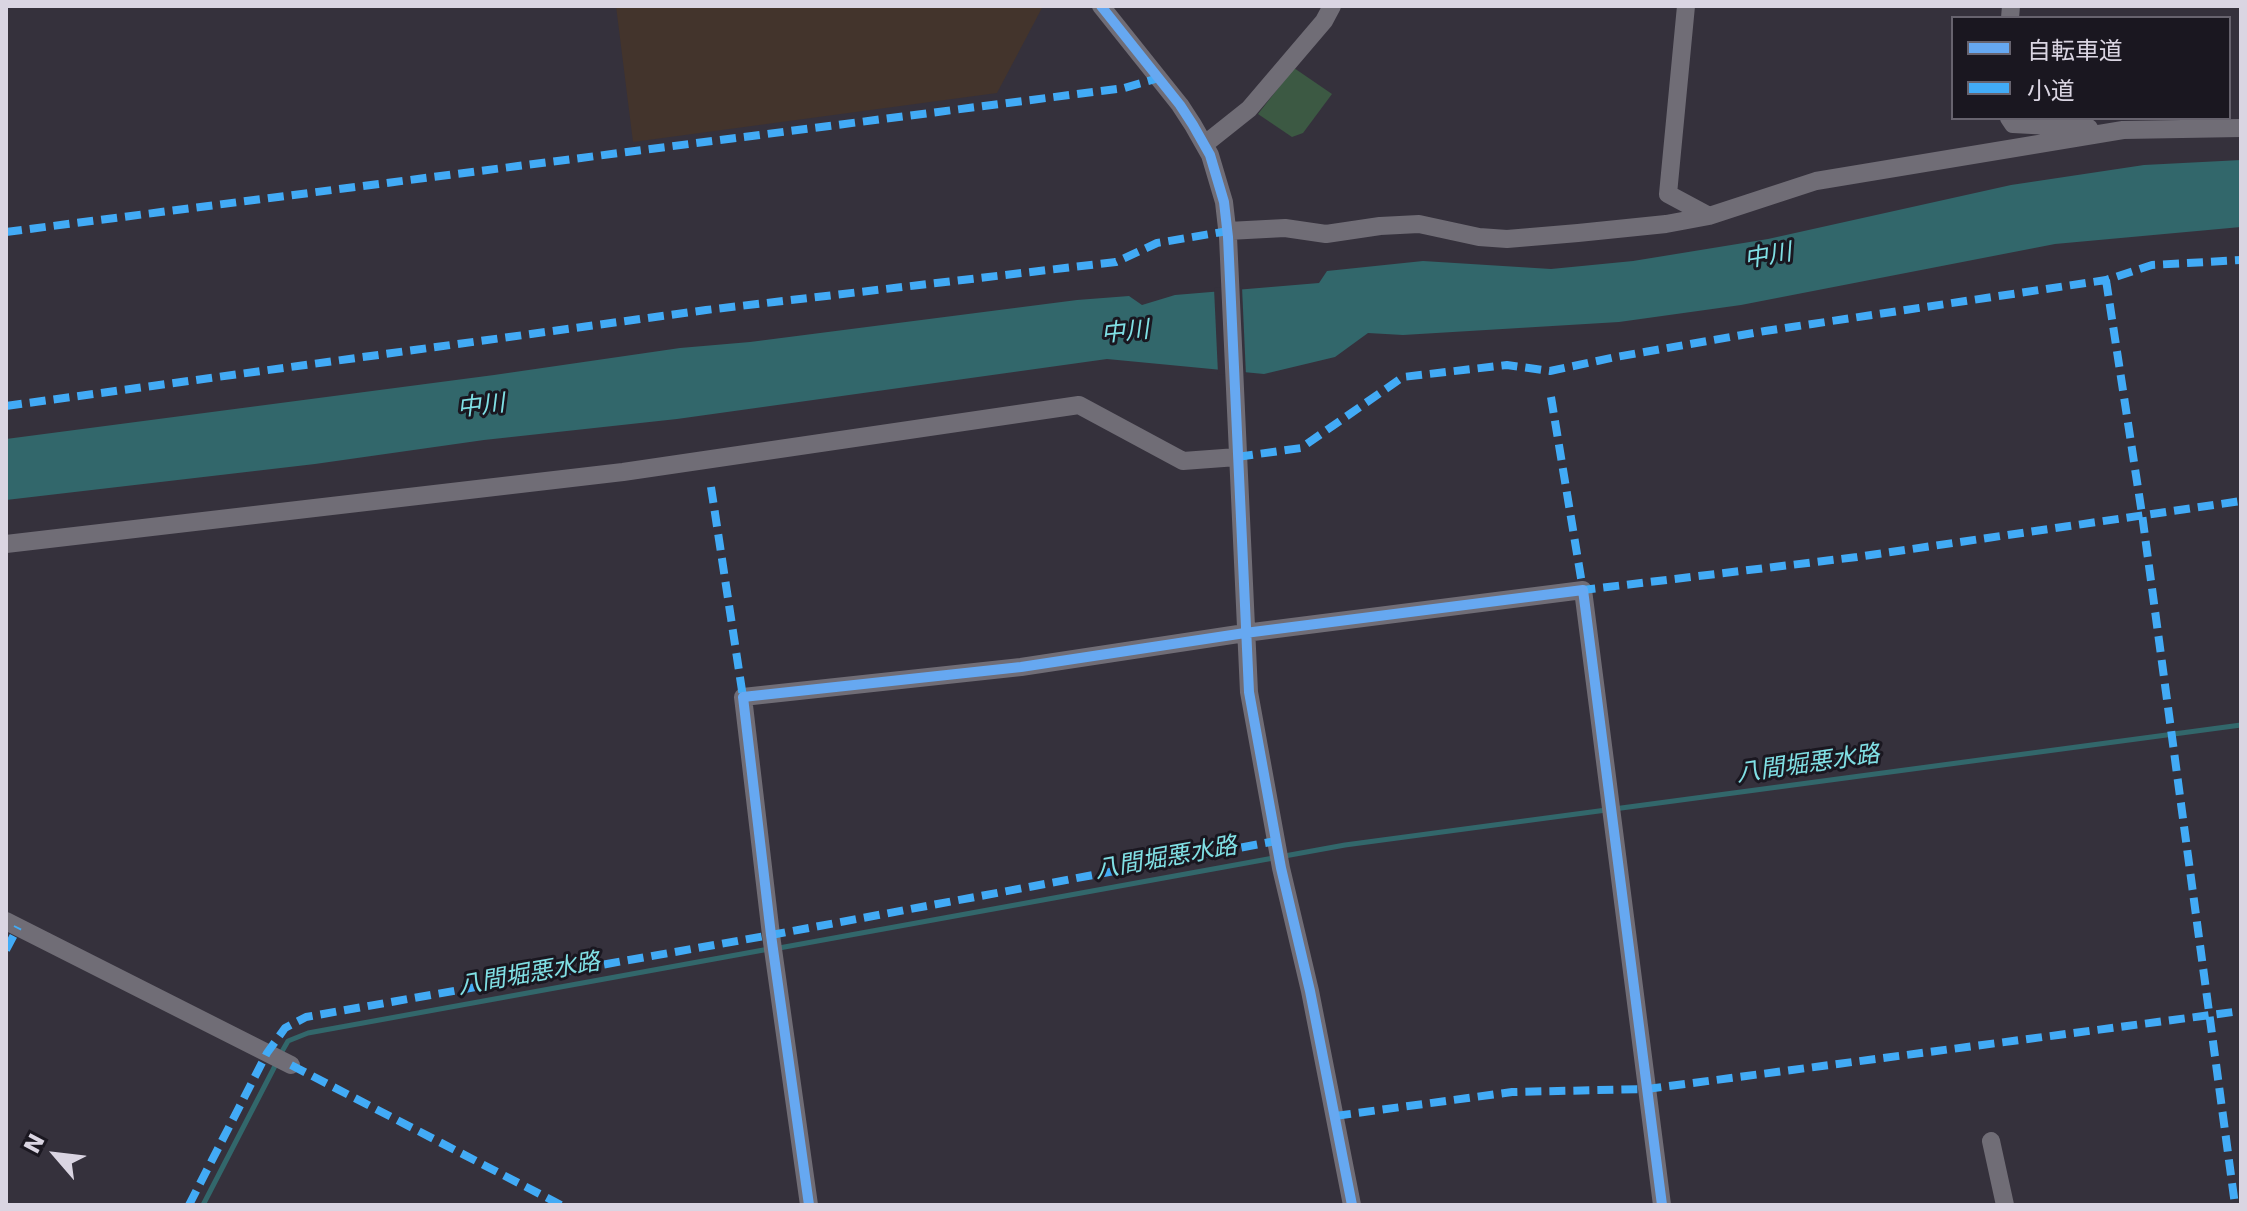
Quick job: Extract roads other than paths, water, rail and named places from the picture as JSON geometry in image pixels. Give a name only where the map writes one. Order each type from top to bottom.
[{"type":"street","points":[[1101,6],[1180,105],[1205,144],[1221,188],[1228,234],[1245,633],[1256,736],[1352,1205]]},
{"type":"street","points":[[1205,144],[1249,109],[1307,43],[1332,6]]},
{"type":"street","points":[[1686,6],[1668,194],[1709,216]]},
{"type":"street","points":[[2010,120],[2013,124],[2123,130],[2241,128]]},
{"type":"street","points":[[1228,234],[1285,228],[1326,234],[1419,224],[1479,237],[1507,239],[1666,224],[1709,216],[1816,181],[2123,130]]},
{"type":"street","points":[[6,544],[696,461],[1079,405],[1183,461],[1236,454]]},
{"type":"street","points":[[809,1205],[771,935],[743,697],[1021,667],[1245,633],[1583,590],[1662,1205]]},
{"type":"street","points":[[6,921],[291,1065]]},
{"type":"street","points":[[1991,1141],[2005,1205]]},
{"type":"water","name":"中川","points":[[2241,160],[2241,227],[2055,244],[1741,305],[1619,322],[1403,335],[1368,333],[1335,357],[1264,374],[1107,359],[677,419],[6,500],[6,439],[680,348],[750,342],[1077,300],[1129,296],[1142,305],[1175,295],[1319,283],[1327,271],[1423,261],[1551,269],[1633,261],[1768,239],[2011,185],[2144,165]]},
{"type":"waterway","name":"八間堀悪水路","points":[[779,948],[1345,845],[2241,725]]},
{"type":"waterway","name":"八間堀悪水路","points":[[280,1055],[288,1041],[308,1033],[769,949]]},
{"type":"waterway","name":"八間堀悪水路","points":[[203,1205],[276,1064]]}]
